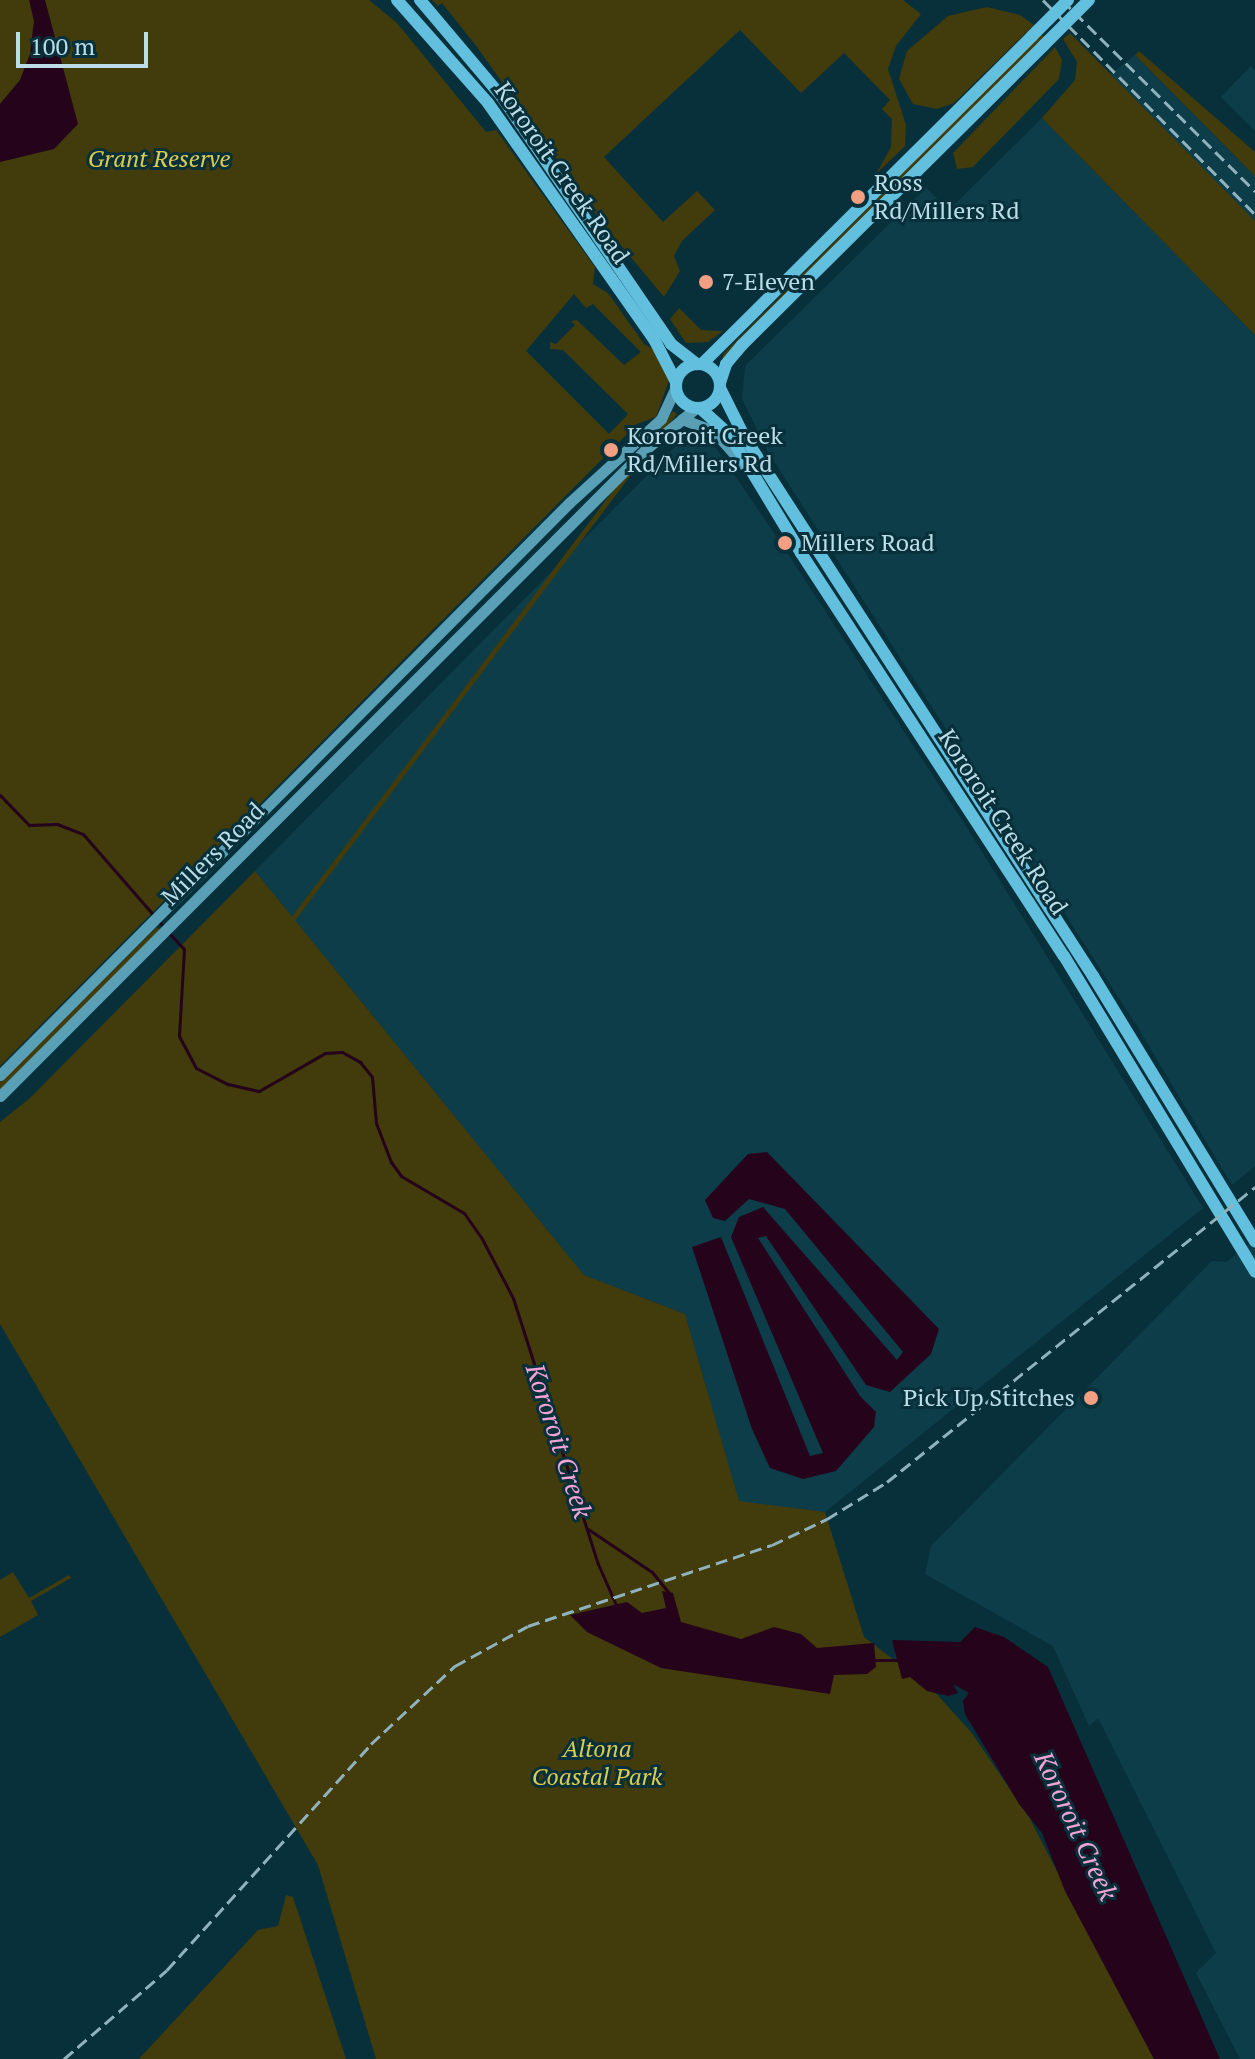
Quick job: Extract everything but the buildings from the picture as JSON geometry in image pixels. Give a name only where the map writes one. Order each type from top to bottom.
[{"type":"main road","name":"Kororoit Creek Road","points":[[397,0],[488,103],[654,339],[676,384]]},
{"type":"main road","name":"Kororoit Creek Road","points":[[420,0],[493,84],[671,344],[700,364]]},
{"type":"main road","points":[[1068,0],[700,364],[685,369],[676,384],[680,399],[698,408],[714,402],[726,364],[742,345],[1089,0]]},
{"type":"main road","points":[[700,364],[714,371],[720,385]]},
{"type":"main road","name":"Millers Road","points":[[0,1075],[569,503],[661,419],[676,384]]},
{"type":"main road","name":"Kororoit Creek Road","points":[[720,385],[780,491],[1255,1241]]},
{"type":"main road","name":"Kororoit Creek Road","points":[[698,408],[727,429],[772,508],[1064,956],[1174,1143],[1255,1272]]},
{"type":"main road","name":"Millers Road","points":[[0,1096],[115,985],[629,465],[698,408]]},
{"type":"main road","points":[[682,419],[714,431],[751,472]]},
{"type":"main road","points":[[772,508],[780,491]]},
{"type":"main road","points":[[888,686],[901,678]]},
{"type":"main road","points":[[1174,1143],[1189,1134]]},
{"type":"main road","points":[[1185,1161],[1200,1152]]},
{"type":"shaded area","points":[[1135,55],[1255,176],[1255,221],[1108,76]]},
{"type":"shaded area","points":[[1251,66],[1255,70],[1255,131],[1221,97]]},
{"type":"shaded area","points":[[1042,118],[1255,335],[1255,1166],[1232,1185],[1137,1026],[768,452],[742,399],[745,366],[926,188],[949,210]]},
{"type":"shaded area","points":[[682,440],[716,448],[780,542],[971,834],[1203,1208],[825,1512],[739,1502],[685,1314],[584,1275],[255,871]]},
{"type":"shaded area","points":[[1255,1240],[1255,2059],[1240,2059],[1196,1973],[1216,1953],[1098,1718],[1089,1726],[1053,1646],[925,1574],[931,1546],[1212,1261],[1226,1262]]},
{"type":"green space","name":"Grant Reserve","points":[[0,0],[369,0],[397,23],[486,132],[496,130],[595,267],[593,284],[608,293],[644,344],[655,350],[669,380],[656,417],[637,424],[0,1066]],"holes":[[[574,294],[586,308],[593,304],[641,352],[624,365],[577,320],[571,321],[575,325],[556,344],[550,342],[550,349],[563,350],[628,414],[609,434],[526,351]]]},
{"type":"green space","points":[[432,0],[903,0],[921,14],[896,46],[888,69],[906,125],[905,146],[876,174],[891,147],[892,119],[882,109],[890,100],[844,53],[801,93],[740,30],[604,157],[663,222],[697,191],[715,210],[682,241],[674,256],[680,271],[664,297],[599,219],[477,47],[442,3],[438,6]]},
{"type":"green space","points":[[987,7],[1020,15],[1034,25],[954,103],[937,109],[913,104],[899,79],[907,51],[948,16]]},
{"type":"green space","points":[[1070,33],[1255,221],[1255,335],[1042,118],[1075,80],[1077,62],[1063,39]]},
{"type":"green space","points":[[1041,34],[1045,37],[722,364],[723,354]]},
{"type":"green space","points":[[1055,47],[1062,60],[1059,79],[973,167],[957,169],[953,153]]},
{"type":"green space","points":[[1139,51],[1255,152],[1255,176],[1135,55]]},
{"type":"green space","points":[[679,308],[701,330],[723,331],[708,342],[686,343],[670,319]]},
{"type":"green space","points":[[673,411],[677,414],[244,988],[240,985]]},
{"type":"green space","name":"Altona Coastal Park","points":[[255,871],[584,1275],[685,1314],[739,1501],[825,1512],[864,1637],[932,1689],[971,1732],[1029,1817],[1154,2059],[376,2059],[318,1865],[0,1324],[0,1122],[29,1099]]},
{"type":"green space","points":[[157,927],[161,930],[0,1090],[0,1082]]},
{"type":"green space","points":[[13,1572],[29,1598],[69,1575],[71,1578],[31,1601],[38,1615],[0,1637],[0,1580]]},
{"type":"green space","points":[[286,1895],[293,1897],[346,2059],[139,2059],[258,1930],[278,1926]]},
{"type":"water","points":[[29,0],[45,0],[78,124],[54,149],[0,162],[0,104],[20,80],[30,54],[34,21]]},
{"type":"water","points":[[767,1152],[939,1329],[931,1354],[890,1392],[866,1385],[766,1236],[758,1238],[860,1396],[876,1412],[874,1427],[836,1471],[803,1479],[770,1468],[752,1429],[692,1247],[721,1237],[810,1456],[823,1453],[731,1237],[739,1217],[763,1207],[897,1360],[903,1352],[785,1209],[749,1199],[725,1221],[713,1218],[705,1200],[748,1154]]},
{"type":"water","points":[[662,1591],[673,1593],[681,1622],[741,1639],[774,1627],[801,1634],[817,1648],[874,1643],[876,1667],[867,1674],[834,1675],[830,1694],[661,1668],[587,1632],[570,1615],[627,1602],[642,1613],[666,1608]]},
{"type":"water","points":[[975,1627],[1004,1637],[1048,1667],[1220,2059],[1154,2059],[1065,1891],[1042,1833],[1019,1804],[965,1714],[963,1701],[969,1693],[953,1684],[958,1693],[948,1696],[927,1691],[910,1677],[902,1679],[892,1640],[960,1642]]},
{"type":"waterway","name":"Kororoit Creek","points":[[0,795],[29,825],[57,824],[83,834],[163,926]]},
{"type":"waterway","name":"Kororoit Creek","points":[[168,932],[184,949],[179,1036],[196,1068],[228,1084],[259,1091],[325,1053],[342,1052],[360,1062],[372,1077],[376,1123],[391,1162],[401,1176],[464,1213],[481,1237],[513,1298],[598,1564],[616,1605]]},
{"type":"waterway","points":[[588,1529],[652,1572],[669,1593]]},
{"type":"waterway","name":"Kororoit Creek","points":[[874,1660],[898,1660]]},
{"type":"railway","points":[[1043,0],[1255,214]]},
{"type":"railway","points":[[1062,0],[1255,191]]},
{"type":"railway","points":[[64,2059],[167,1970],[371,1744],[455,1666],[528,1626],[772,1545],[827,1519],[887,1482],[1255,1187]]},
{"type":"place","name":"Ross Rd/Millers Rd","points":[[858,197]]},
{"type":"place","name":"7-Eleven","points":[[706,282]]},
{"type":"place","name":"Kororoit Creek Rd/Millers Rd","points":[[611,450]]},
{"type":"place","name":"Millers Road","points":[[785,543]]},
{"type":"place","name":"Pick Up Stitches","points":[[1091,1398]]}]
